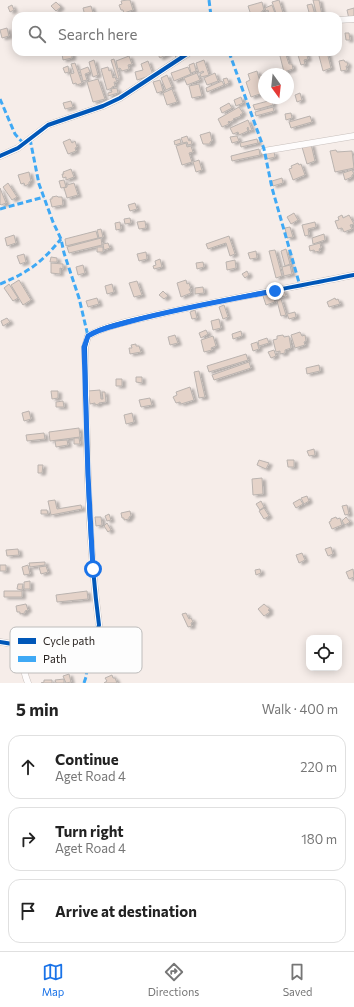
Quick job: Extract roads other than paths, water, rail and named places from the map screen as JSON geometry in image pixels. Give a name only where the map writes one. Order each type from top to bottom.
[{"type":"street","points":[[342,20],[354,19]]},
{"type":"street","points":[[0,156],[18,148],[48,125],[103,106],[120,98],[184,56]]},
{"type":"street","points":[[264,151],[354,136]]},
{"type":"street","points":[[99,627],[91,544],[88,475],[84,347],[88,336],[97,331],[138,319],[354,275]]},
{"type":"street","points":[[0,642],[10,644]]},
{"type":"street","points":[[24,673],[28,683]]}]
